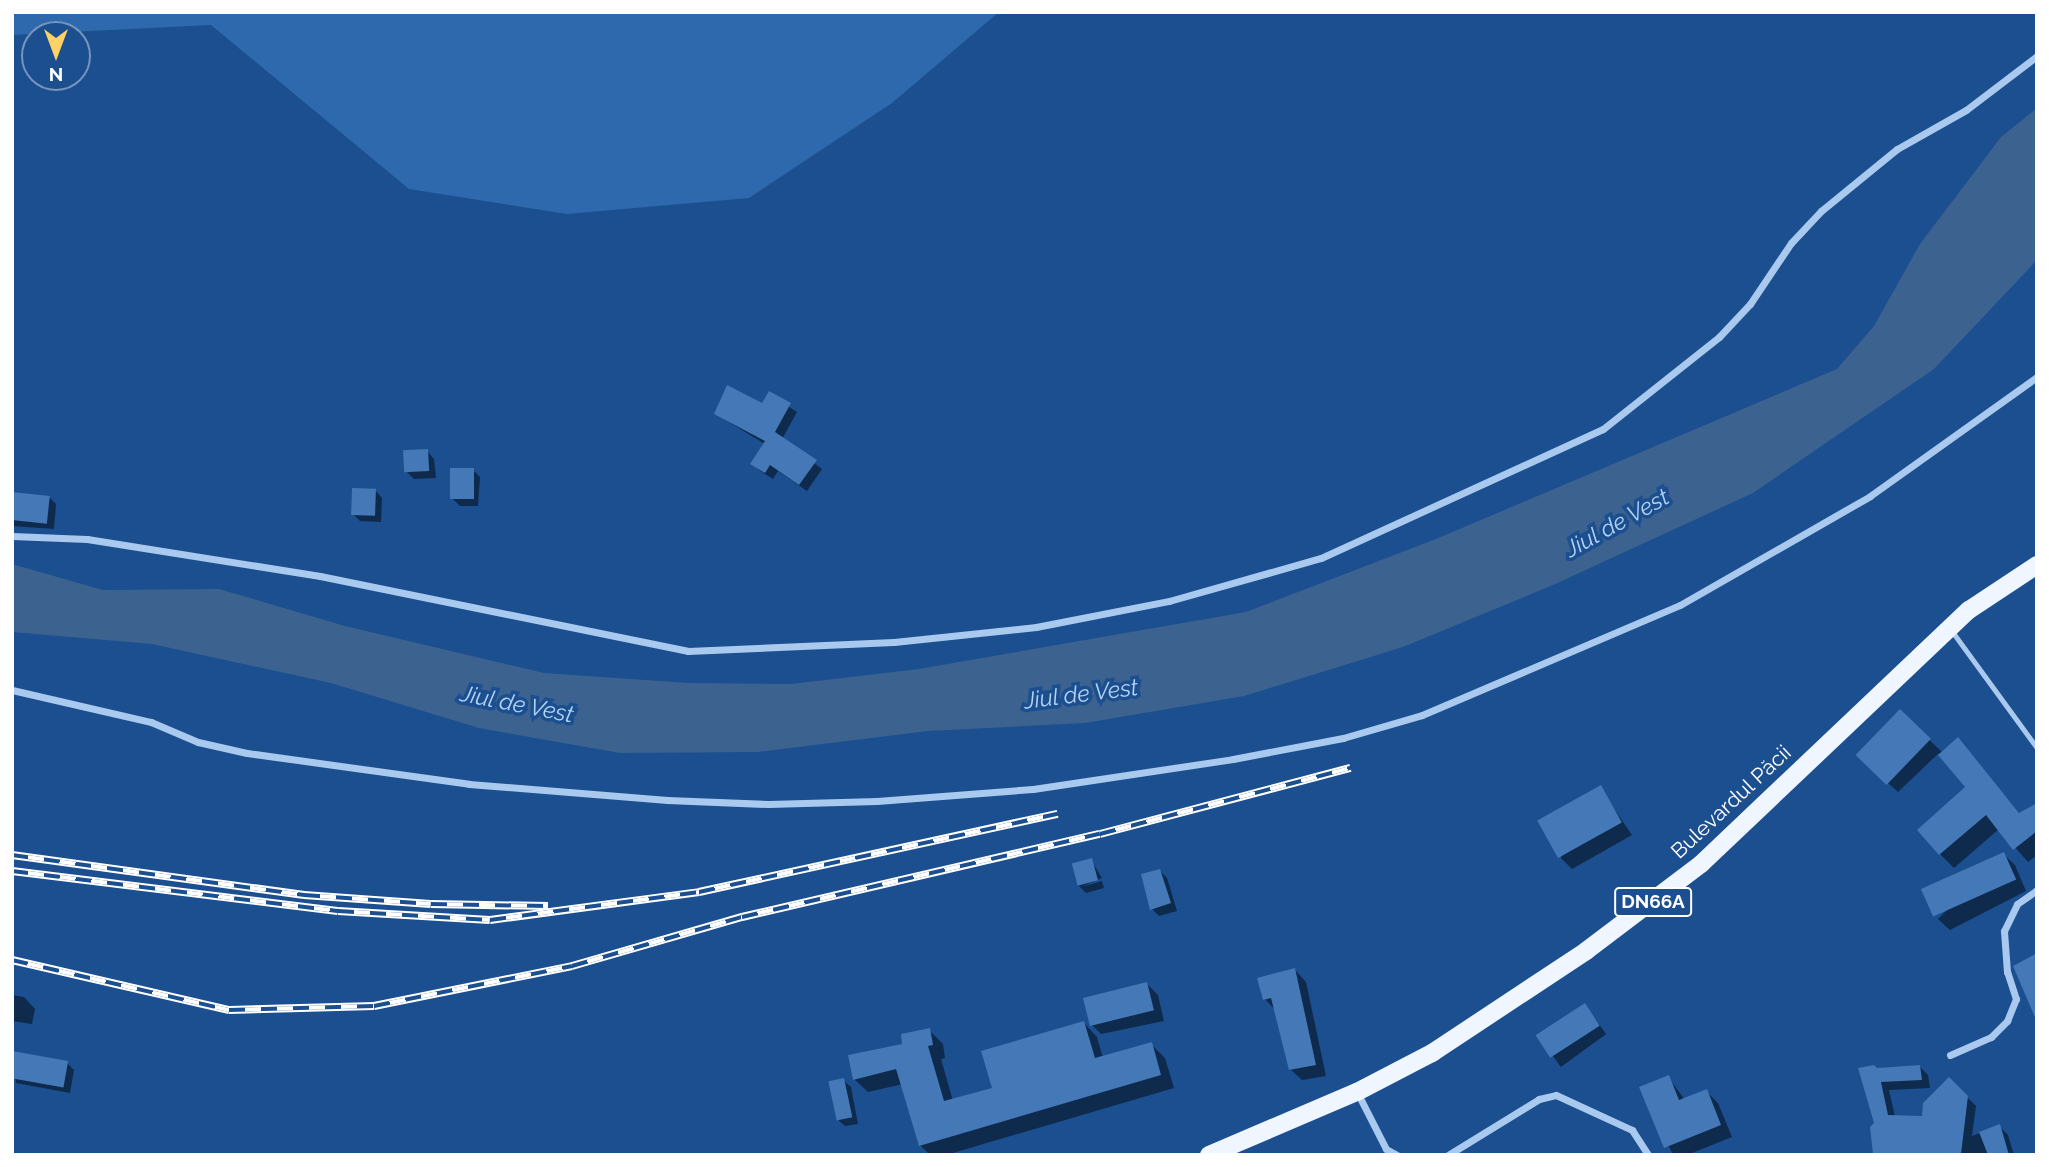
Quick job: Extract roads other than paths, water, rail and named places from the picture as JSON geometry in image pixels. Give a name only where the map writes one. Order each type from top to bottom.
[{"type":"main road","name":"Bulevardul Păcii","points":[[1209,1155],[1357,1092],[1479,1025],[1672,888],[1949,627],[1992,591],[2037,565]]},
{"type":"street","points":[[12,536],[87,539],[320,576],[688,652],[933,638],[1036,627],[1169,601],[1321,558],[1602,429],[1718,337],[1751,304],[1791,243],[1821,211],[1898,149],[1966,110],[2037,56]]},
{"type":"street","points":[[12,690],[151,722],[198,741],[247,753],[469,784],[667,800],[768,804],[877,801],[1033,789],[1233,759],[1343,738],[1422,715],[1680,605],[1870,496],[2037,377]]},
{"type":"street","points":[[1950,1055],[1991,1037],[2007,1021],[2016,999],[2007,972],[2004,931],[2017,904],[2037,890]]},
{"type":"street","points":[[1357,1092],[1386,1149],[1397,1155]]},
{"type":"street","points":[[1448,1155],[1539,1099],[1556,1095],[1632,1130],[1648,1155]]},
{"type":"lane","points":[[1949,627],[2037,748]]},
{"type":"water","name":"Jiul de Vest","points":[[2037,108],[2037,260],[1934,369],[1753,493],[1553,585],[1403,647],[1244,696],[1085,723],[928,731],[758,752],[620,753],[479,728],[331,683],[152,644],[12,632],[12,564],[103,590],[219,589],[345,626],[544,673],[689,683],[791,684],[919,669],[1246,612],[1436,539],[1837,369],[1874,326],[1920,244],[2001,137]]},
{"type":"railway","points":[[12,960],[229,1010],[374,1006],[572,966],[742,917],[1100,834],[1350,768]]},
{"type":"railway","points":[[12,871],[338,911],[490,920],[699,892],[1058,814]]},
{"type":"railway","points":[[12,855],[304,895],[431,904],[548,906]]}]
